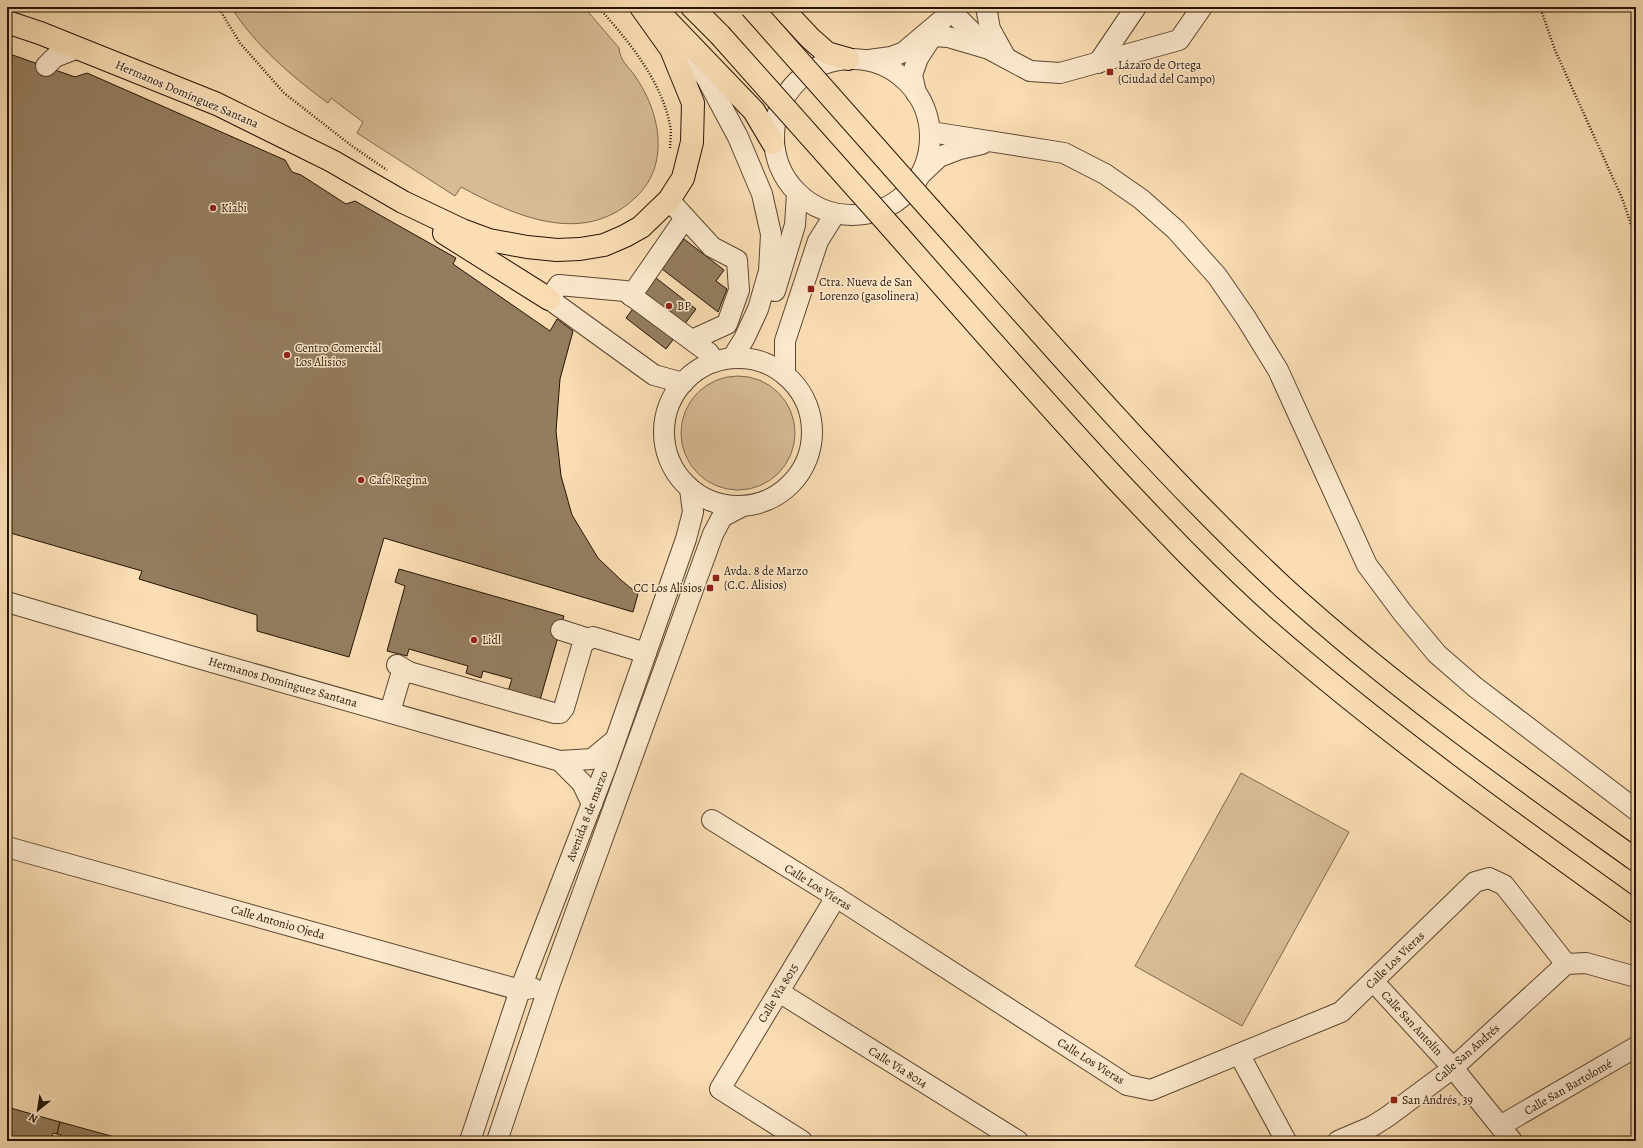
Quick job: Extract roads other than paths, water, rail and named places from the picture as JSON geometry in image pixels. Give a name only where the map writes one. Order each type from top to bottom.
[{"type":"main road","points":[[692,7],[720,35],[1077,437],[1156,522],[1262,625],[1357,706],[1496,811],[1636,912]]},
{"type":"main road","points":[[751,7],[1103,402],[1193,499],[1285,588],[1379,670],[1512,771],[1636,860]]},
{"type":"main road","points":[[781,7],[810,38],[827,53],[857,60]]},
{"type":"main road","points":[[647,8],[754,111],[773,143]]},
{"type":"main road","points":[[403,202],[462,230],[489,240],[527,247],[557,250],[580,249],[604,245],[641,227],[669,200],[683,178],[692,142],[693,103],[671,49],[647,8]]},
{"type":"main road","name":"Hermanos Domínguez Santana","points":[[7,22],[40,33],[217,104],[332,161],[403,202]]},
{"type":"main road","points":[[403,202],[430,224],[549,299]]},
{"type":"street","points":[[986,7],[990,28],[1006,58]]},
{"type":"street","points":[[1098,63],[1136,7]]},
{"type":"street","points":[[944,18],[989,49],[1030,71],[1060,73],[1179,40],[1202,7]]},
{"type":"street","points":[[647,8],[682,46],[707,79],[738,137],[762,194],[771,234],[769,271],[756,316],[744,339],[729,359]]},
{"type":"street","points":[[944,18],[904,52],[891,57],[823,64],[802,76],[785,95],[775,118],[773,143],[780,168],[785,179],[797,194],[815,207],[834,214],[860,216],[886,209],[907,194],[922,173],[939,157],[960,149],[990,142]]},
{"type":"street","points":[[944,18],[948,37],[989,49]]},
{"type":"street","points":[[916,93],[912,75],[918,58],[944,18]]},
{"type":"street","points":[[46,66],[55,56],[78,48]]},
{"type":"street","points":[[857,60],[886,67],[903,78],[916,93],[926,111],[931,132],[929,153],[922,173]]},
{"type":"street","points":[[931,132],[1064,153],[1105,174],[1141,199],[1176,230],[1217,276],[1246,318],[1274,364],[1367,565],[1402,612],[1437,654],[1475,688],[1636,810]]},
{"type":"street","points":[[683,383],[654,374],[549,299],[559,286],[624,292],[709,353],[729,359],[764,363],[785,374],[802,394],[812,418],[812,444],[804,468],[788,488],[766,502],[741,507],[723,505],[705,499],[690,489],[675,471],[666,450],[664,427],[669,405],[683,383],[697,370],[729,359],[756,338],[768,313],[796,224],[797,194]]},
{"type":"street","points":[[669,200],[712,247],[737,260],[739,290],[727,324],[692,340]]},
{"type":"street","points":[[785,374],[785,340],[818,241],[834,214]]},
{"type":"street","points":[[631,296],[685,218]]},
{"type":"street","points":[[739,290],[756,316]]},
{"type":"street","points":[[654,374],[669,405]]},
{"type":"street","name":"Avenida 8 de marzo","points":[[470,1141],[520,990],[606,767],[686,539],[693,512],[690,489]]},
{"type":"street","name":"Avenida 8 de marzo","points":[[498,1141],[549,986],[713,534],[722,517],[741,507]]},
{"type":"street","name":"Hermanos Domínguez Santana","points":[[7,602],[560,761],[592,759],[615,740]]},
{"type":"street","points":[[561,630],[589,639]]},
{"type":"street","points":[[390,712],[401,667],[554,713],[560,713],[564,708],[583,643],[593,637],[646,653]]},
{"type":"street","points":[[560,761],[582,784],[592,804]]},
{"type":"street","name":"Calle Los Vieras","points":[[712,820],[836,897],[1127,1084],[1151,1090],[1341,1012],[1475,882],[1489,878],[1504,885],[1566,964]]},
{"type":"street","name":"Calle Antonio Ojeda","points":[[7,847],[520,990],[549,986]]},
{"type":"street","name":"Calle Vía 8015","points":[[802,1141],[720,1089],[836,897]]},
{"type":"street","points":[[1566,964],[1586,963],[1636,977]]},
{"type":"street","name":"Calle San Andrés","points":[[1338,1141],[1371,1127],[1387,1117],[1453,1068],[1566,964]]},
{"type":"street","name":"Calle San Antolín","points":[[1373,981],[1453,1068],[1508,1137]]},
{"type":"street","name":"Calle Vía 8014","points":[[779,992],[1018,1141]]},
{"type":"street","name":"Calle San Bartolomé","points":[[1508,1137],[1636,1047]]},
{"type":"street","points":[[1239,1054],[1286,1141]]},
{"type":"place","name":"Lázaro de Ortega (Ciudad del Campo)","points":[[1110,72]]},
{"type":"place","name":"Kiabi","points":[[213,208]]},
{"type":"place","name":"Ctra. Nueva de San Lorenzo (gasolinera)","points":[[811,289]]},
{"type":"place","name":"BP","points":[[669,306]]},
{"type":"place","name":"Centro Comercial Los Alisios","points":[[287,355]]},
{"type":"place","name":"Café Regina","points":[[361,480]]},
{"type":"place","name":"Avda. 8 de Marzo (C.C. Alisios)","points":[[716,578]]},
{"type":"place","name":"CC Los Alisios","points":[[710,588]]},
{"type":"place","name":"Lidl","points":[[474,640]]},
{"type":"place","name":"San Andrés, 39","points":[[1394,1100]]}]
